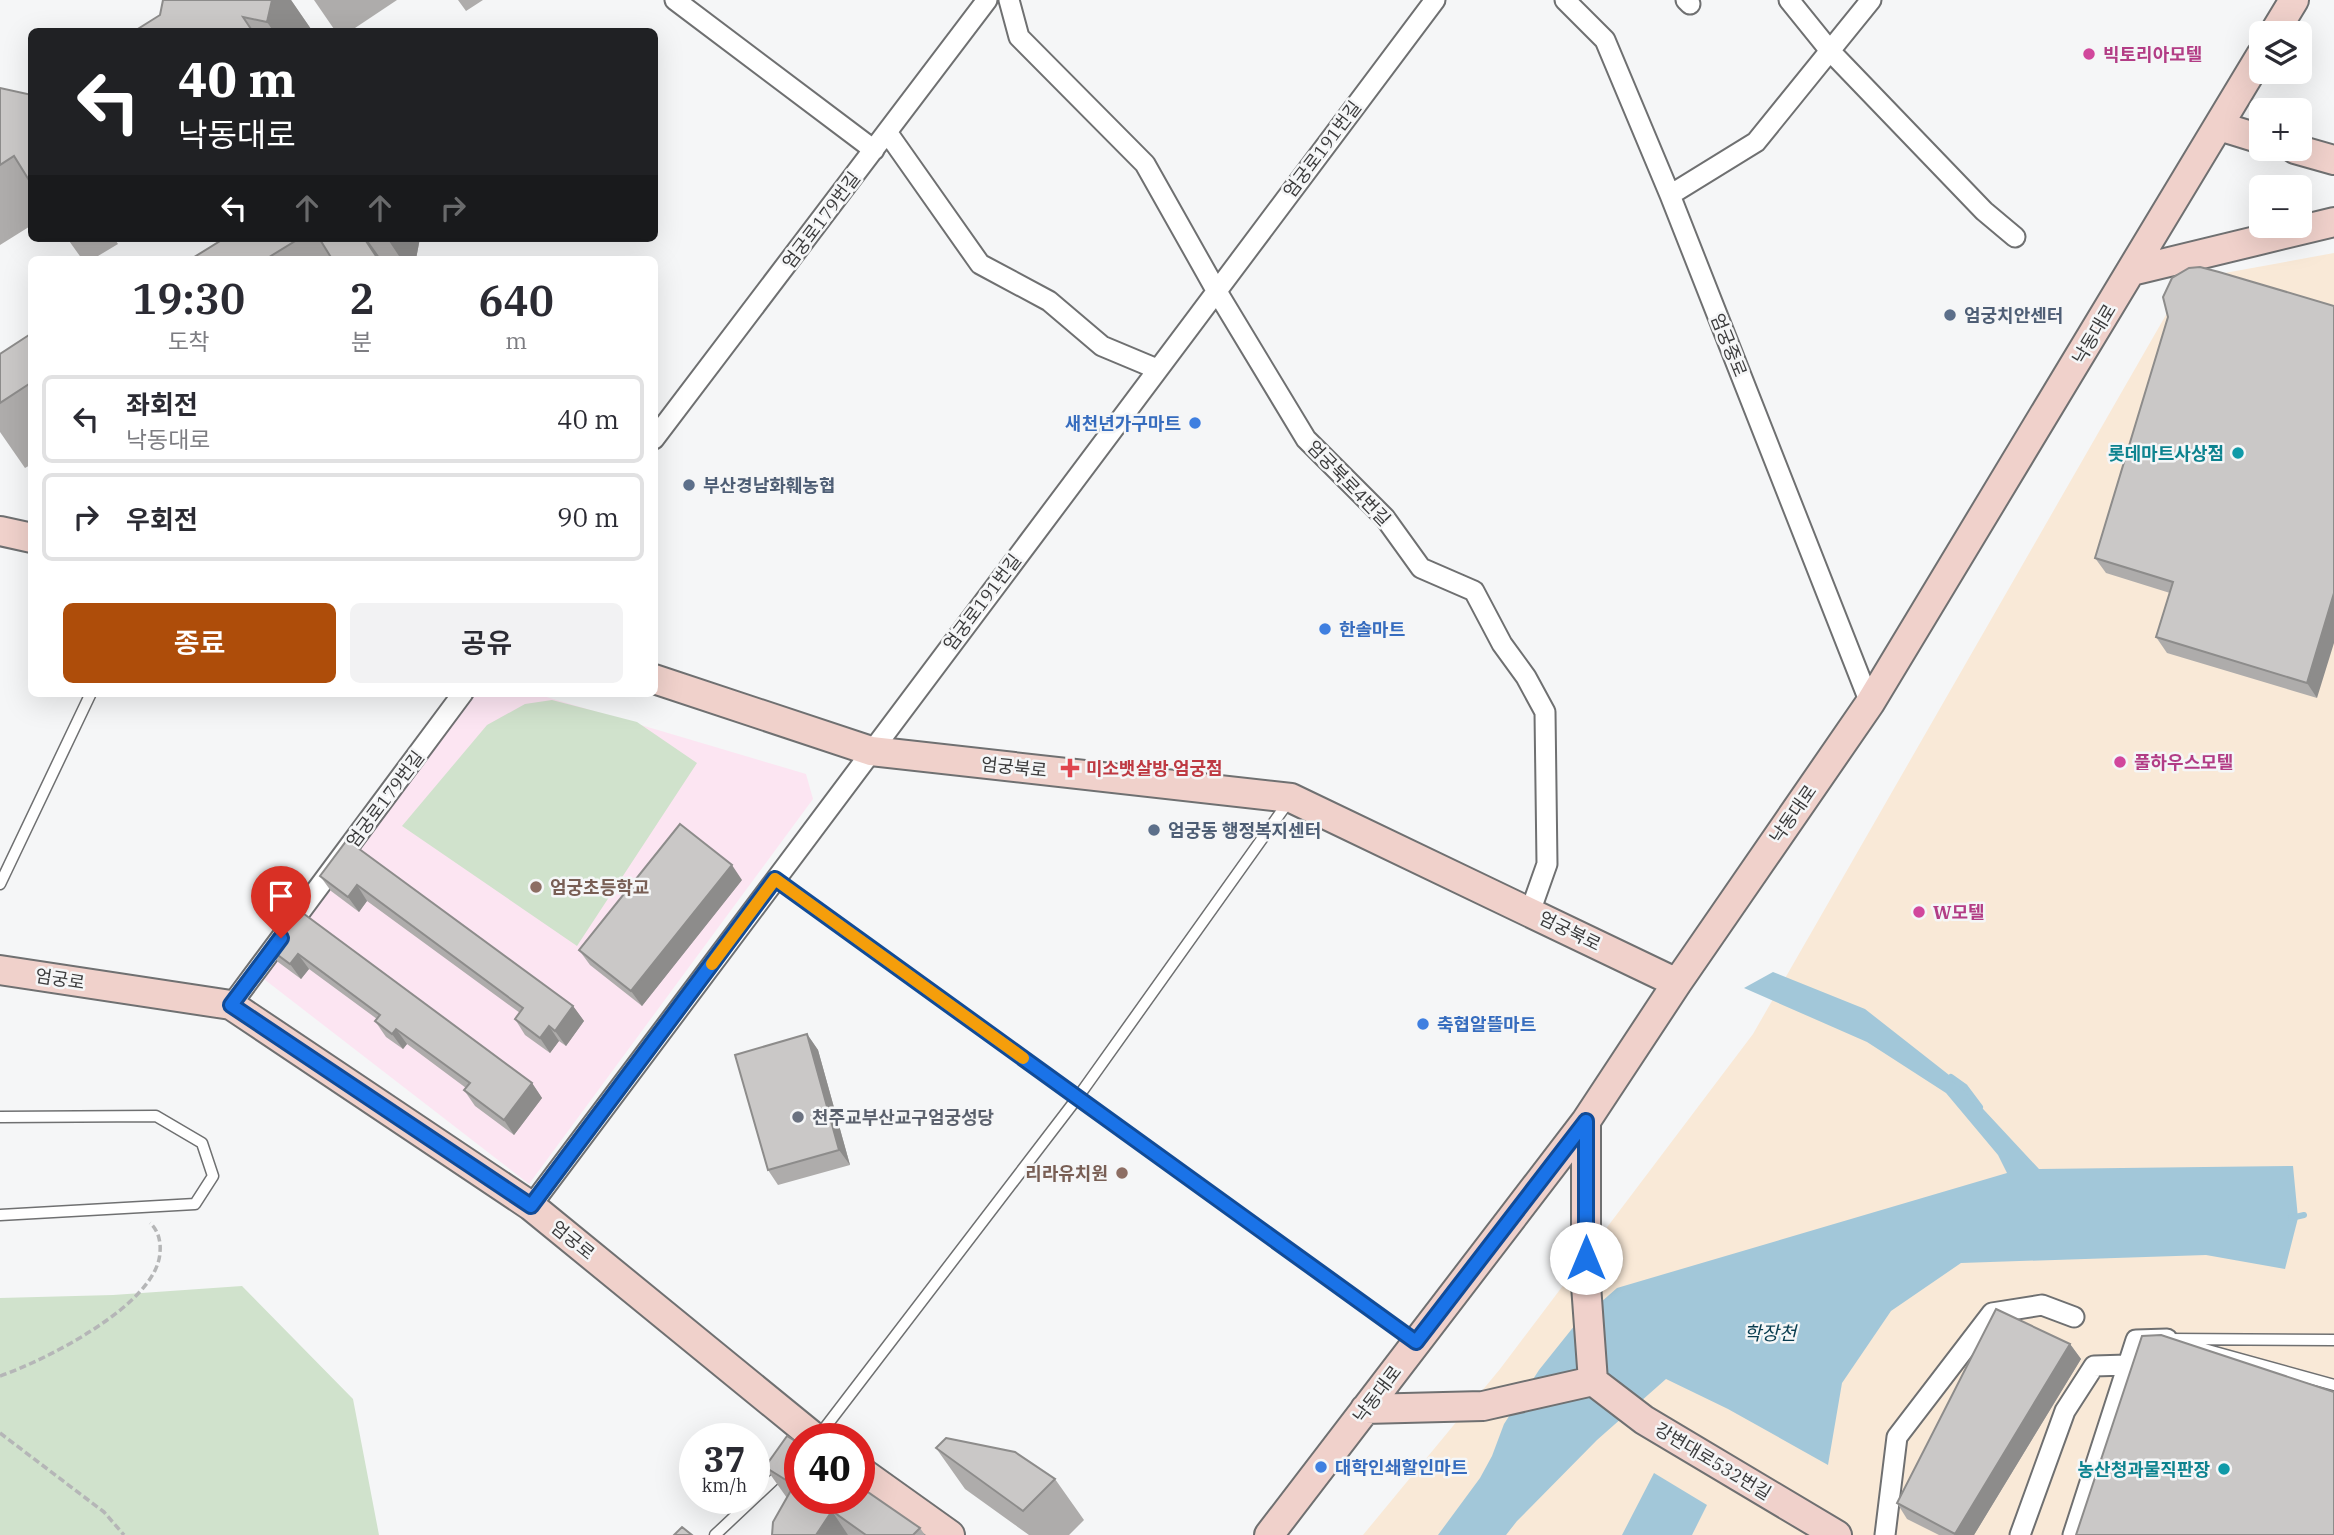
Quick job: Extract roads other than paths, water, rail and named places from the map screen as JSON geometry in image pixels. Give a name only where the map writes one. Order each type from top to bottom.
[{"type":"street","points":[[675,0],[874,150]]},
{"type":"street","name":"엄궁로179번길","points":[[658,434],[987,0]]},
{"type":"street","name":"엄궁북로4번길","points":[[1009,0],[1019,37],[1145,164],[1274,390],[1306,439],[1385,518],[1421,568],[1474,591],[1502,644],[1526,677],[1545,712],[1547,864],[1530,912]]},
{"type":"street","name":"엄궁로191번길","points":[[531,1206],[1435,0]]},
{"type":"street","name":"엄궁중로","points":[[1565,0],[1605,40],[1670,195],[1870,703]]},
{"type":"street","points":[[1789,0],[1831,51],[1984,211],[2015,237]]},
{"type":"street","points":[[1670,195],[1756,142],[1871,0]]},
{"type":"street","points":[[2281,21],[2294,0]]},
{"type":"street","name":"낙동대로","points":[[1269,1535],[1586,1121],[1677,983],[1870,703],[2249,75]]},
{"type":"street","points":[[2219,126],[2249,135]]},
{"type":"street","points":[[887,132],[980,264],[1049,301],[1102,345],[1157,369]]},
{"type":"street","points":[[2312,154],[2334,160]]},
{"type":"street","points":[[2132,271],[2334,222]]},
{"type":"street","points":[[0,531],[28,537]]},
{"type":"street","name":"엄궁북로","points":[[658,680],[870,751],[1291,798],[1677,983]]},
{"type":"street","name":"엄궁로179번길","points":[[231,1005],[460,697]]},
{"type":"street","name":"엄궁로","points":[[0,970],[231,1005],[531,1206],[798,1423]]},
{"type":"street","points":[[1365,1409],[1483,1406],[1592,1381],[1586,1285],[1586,1121]]},
{"type":"street","points":[[1885,1535],[1896,1437],[1992,1313],[2042,1305],[2074,1317]]},
{"type":"street","points":[[2073,1535],[2136,1340],[2168,1339]]},
{"type":"street","points":[[2020,1535],[2066,1411],[2094,1366],[2127,1365]]},
{"type":"street","name":"강변대로532번길","points":[[1592,1381],[1644,1420],[1837,1535]]},
{"type":"street","points":[[875,1481],[950,1535]]},
{"type":"lane","points":[[0,884],[89,697]]},
{"type":"lane","points":[[827,1423],[1077,1097],[1291,798]]},
{"type":"lane","points":[[775,879],[1416,1342]]},
{"type":"lane","points":[[0,1117],[156,1116],[202,1143],[213,1176],[195,1204],[0,1215]]},
{"type":"lane","points":[[2168,1339],[2334,1340]]},
{"type":"lane","points":[[2168,1339],[2334,1385]]},
{"type":"lane","points":[[715,1535],[784,1470]]},
{"type":"water","name":"학장천","points":[[1773,972],[1865,1009],[1958,1082],[2039,1169],[2293,1166],[2298,1218],[2285,1269],[2206,1255],[1961,1263],[1891,1311],[1842,1383],[1828,1465],[1728,1409],[1666,1379],[1597,1440],[1506,1535],[1438,1535],[1480,1478],[1504,1424],[1539,1370],[1575,1325],[1617,1288],[2007,1173],[1998,1155],[1946,1093],[1867,1042],[1744,988]]},
{"type":"water","points":[[1654,1473],[1707,1505],[1692,1535],[1622,1535]]},
{"type":"waterway","points":[[1951,1077],[1965,1087],[1980,1107]]},
{"type":"waterway","points":[[2291,1218],[2304,1215]]},
{"type":"place","name":"빅토리아모텔","points":[[2089,54]]},
{"type":"place","name":"엄궁치안센터","points":[[1950,315]]},
{"type":"place","name":"새천년가구마트","points":[[1195,423]]},
{"type":"place","name":"롯데마트사상점","points":[[2238,453]]},
{"type":"place","name":"부산경남화훼농협","points":[[689,485]]},
{"type":"place","name":"한솔마트","points":[[1325,629]]},
{"type":"place","name":"풀하우스모텔","points":[[2120,762]]},
{"type":"place","name":"미소뱃살방 엄궁점","points":[[1070,768]]},
{"type":"place","name":"엄궁동 행정복지센터","points":[[1154,830]]},
{"type":"place","name":"엄궁초등학교","points":[[536,887]]},
{"type":"place","name":"W모텔","points":[[1919,912]]},
{"type":"place","name":"축협알뜰마트","points":[[1423,1024]]},
{"type":"place","name":"천주교부산교구엄궁성당","points":[[798,1117]]},
{"type":"place","name":"리라유치원","points":[[1122,1173]]},
{"type":"place","name":"대학인쇄할인마트","points":[[1321,1467]]},
{"type":"place","name":"농산청과물직판장","points":[[2224,1469]]}]
